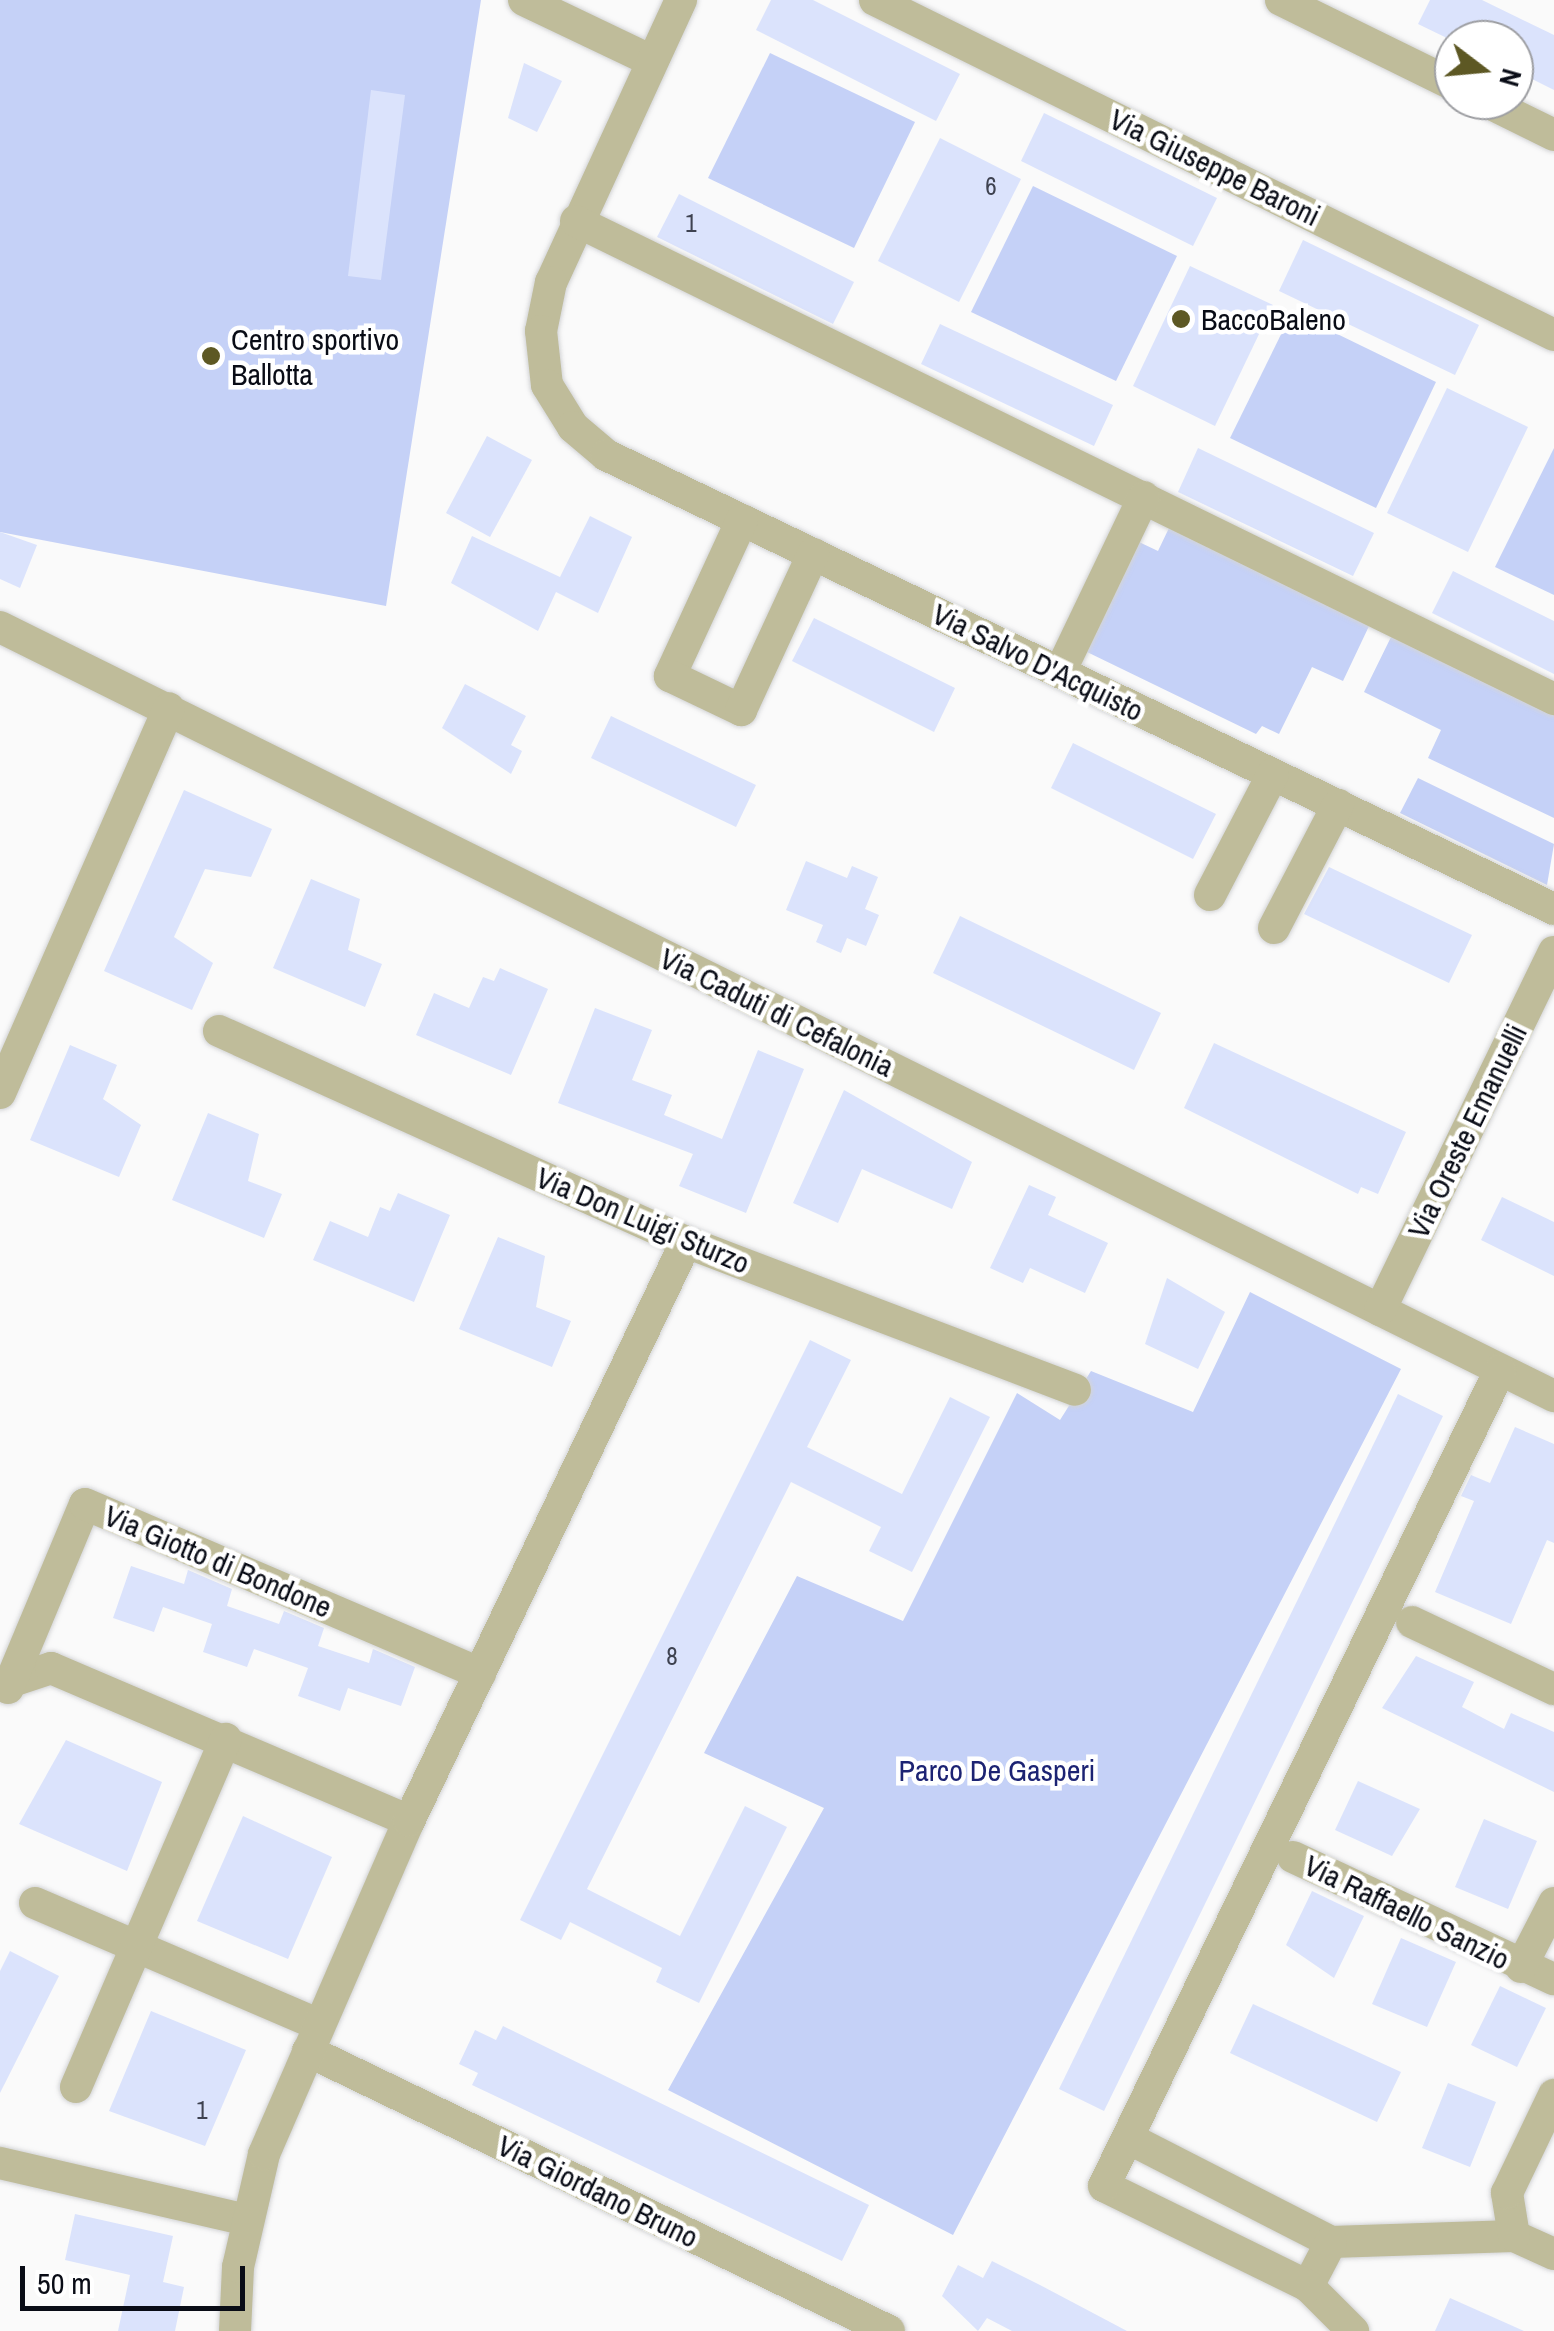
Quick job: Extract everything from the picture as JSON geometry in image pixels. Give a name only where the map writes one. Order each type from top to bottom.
[{"type":"street","points":[[524,0],[652,61]]},
{"type":"street","points":[[681,0],[576,221],[1554,698]]},
{"type":"street","name":"Via Giuseppe Baroni","points":[[875,0],[1554,335]]},
{"type":"street","points":[[1281,0],[1434,76]]},
{"type":"street","points":[[1524,120],[1554,135]]},
{"type":"street","name":"Via Salvo D'Acquisto","points":[[576,221],[541,331],[547,384],[573,427],[606,455],[1554,909]]},
{"type":"street","points":[[1060,672],[1144,498]]},
{"type":"street","points":[[742,520],[670,676],[741,710],[813,554]]},
{"type":"street","name":"Via Caduti di Cefalonia","points":[[0,627],[1554,1396]]},
{"type":"street","points":[[0,1093],[169,708]]},
{"type":"street","points":[[1210,895],[1273,774]]},
{"type":"street","points":[[1274,928],[1338,806]]},
{"type":"street","name":"Via Oreste Emanuelli","points":[[1380,1310],[1554,952]]},
{"type":"street","name":"Via Don Luigi Sturzo","points":[[219,1032],[686,1242],[1075,1390]]},
{"type":"street","points":[[236,2331],[246,2220],[314,2038],[409,1822],[686,1242]]},
{"type":"street","points":[[1353,2331],[1308,2286],[1104,2186],[1500,1370]]},
{"type":"street","name":"Via Giotto di Bondone","points":[[4,1686],[85,1504],[480,1673]]},
{"type":"street","points":[[1412,1622],[1554,1688]]},
{"type":"street","name":"Via Giotto di Bondone","points":[[4,1686],[51,1668],[226,1739],[409,1822]]},
{"type":"street","points":[[76,2087],[226,1739]]},
{"type":"street","name":"Via Raffaello Sanzio","points":[[1293,1857],[1521,1967],[1554,1979]]},
{"type":"street","points":[[1521,1967],[1554,1903]]},
{"type":"street","points":[[36,1904],[137,1945],[314,2038]]},
{"type":"street","name":"Via Giordano Bruno","points":[[314,2038],[889,2331]]},
{"type":"street","points":[[1514,2236],[1508,2193],[1554,2095]]},
{"type":"street","points":[[1128,2138],[1331,2242],[1514,2236],[1554,2254]]},
{"type":"street","points":[[0,2163],[246,2220]]},
{"type":"street","points":[[1308,2286],[1331,2242]]},
{"type":"green space","name":"Centro sportivo Ballotta","points":[[0,0],[481,0],[386,606],[0,532]]},
{"type":"green space","points":[[770,53],[915,122],[854,248],[708,178]]},
{"type":"green space","points":[[1033,186],[1177,256],[1116,381],[971,312]]},
{"type":"green space","points":[[1292,312],[1436,382],[1376,508],[1230,438]]},
{"type":"green space","points":[[1554,448],[1554,595],[1495,567]]},
{"type":"green space","points":[[1169,528],[1370,624],[1343,681],[1312,667],[1279,734],[1262,726],[1256,734],[1087,652],[1139,542],[1158,551]]},
{"type":"green space","points":[[1393,633],[1554,712],[1554,818],[1428,758],[1441,730],[1364,692]]},
{"type":"green space","points":[[1418,778],[1554,844],[1547,885],[1400,813]]},
{"type":"green space","name":"Parco De Gasperi","points":[[1250,1292],[1401,1369],[953,2235],[668,2090],[824,1808],[704,1753],[797,1576],[903,1621],[1017,1393],[1060,1420],[1091,1371],[1193,1412]]},
{"type":"building","points":[[771,0],[813,0],[960,74],[936,121],[756,30]]},
{"type":"building","points":[[1430,0],[1482,0],[1523,20],[1434,20],[1434,32],[1418,24]]},
{"type":"building","points":[[1534,25],[1554,35],[1554,90],[1534,80]]},
{"type":"building","points":[[524,63],[562,81],[537,132],[508,118]]},
{"type":"building","points":[[371,90],[405,95],[381,280],[348,276]]},
{"type":"building","points":[[1044,113],[1217,198],[1193,246],[1021,161]]},
{"type":"building","points":[[940,138],[1021,179],[959,302],[878,261]]},
{"type":"building","points":[[679,194],[854,282],[833,324],[657,237]]},
{"type":"building","points":[[1303,240],[1479,325],[1455,375],[1279,291]]},
{"type":"building","points":[[1190,266],[1273,305],[1215,426],[1133,386]]},
{"type":"building","points":[[940,324],[1113,405],[1094,446],[921,364]]},
{"type":"building","points":[[1447,388],[1528,427],[1468,552],[1387,513]]},
{"type":"building","points":[[487,436],[532,460],[490,537],[446,513]]},
{"type":"building","points":[[1198,448],[1374,533],[1353,576],[1178,492]]},
{"type":"building","points":[[590,516],[632,537],[598,613],[556,592],[538,631],[451,583],[472,536],[560,577]]},
{"type":"building","points":[[0,532],[37,545],[20,588],[0,579]]},
{"type":"building","points":[[1453,571],[1554,621],[1554,674],[1432,613]]},
{"type":"building","points":[[814,618],[955,688],[934,732],[792,661]]},
{"type":"building","points":[[465,684],[526,716],[511,745],[522,751],[511,774],[442,728]]},
{"type":"building","points":[[611,716],[756,785],[736,827],[591,758]]},
{"type":"building","points":[[1073,743],[1216,814],[1193,859],[1051,788]]},
{"type":"building","points":[[184,790],[272,829],[251,877],[205,869],[174,937],[213,963],[192,1010],[104,971]]},
{"type":"building","points":[[806,861],[847,878],[852,866],[878,877],[865,909],[879,915],[866,946],[847,938],[841,953],[816,942],[823,925],[786,910]]},
{"type":"building","points":[[1329,867],[1472,935],[1449,983],[1304,914]]},
{"type":"building","points":[[311,879],[360,899],[348,950],[382,964],[365,1007],[273,968]]},
{"type":"building","points":[[960,916],[1161,1013],[1134,1070],[933,973]]},
{"type":"building","points":[[500,968],[548,989],[511,1075],[416,1035],[434,993],[469,1008],[483,977],[494,981]]},
{"type":"building","points":[[595,1008],[652,1030],[632,1080],[672,1095],[664,1115],[722,1139],[758,1050],[804,1069],[746,1213],[679,1186],[693,1154],[558,1103]]},
{"type":"building","points":[[1214,1043],[1406,1132],[1378,1194],[1361,1187],[1358,1194],[1184,1108]]},
{"type":"building","points":[[70,1045],[117,1065],[103,1099],[141,1125],[119,1177],[30,1140]]},
{"type":"building","points":[[844,1090],[972,1162],[952,1209],[862,1169],[838,1223],[793,1203]]},
{"type":"building","points":[[208,1113],[259,1134],[248,1181],[282,1194],[264,1238],[172,1200]]},
{"type":"building","points":[[1029,1185],[1056,1197],[1048,1215],[1108,1243],[1085,1293],[1030,1268],[1023,1283],[990,1268]]},
{"type":"building","points":[[398,1193],[450,1215],[414,1302],[313,1260],[330,1221],[368,1237],[380,1207],[390,1211]]},
{"type":"building","points":[[1502,1197],[1554,1222],[1554,1276],[1481,1240]]},
{"type":"building","points":[[498,1237],[545,1256],[536,1307],[571,1321],[552,1367],[459,1329]]},
{"type":"building","points":[[1167,1278],[1225,1312],[1198,1369],[1145,1344]]},
{"type":"building","points":[[810,1340],[851,1360],[807,1447],[902,1494],[950,1397],[990,1417],[912,1572],[869,1551],[881,1527],[791,1482],[587,1889],[680,1936],[745,1806],[787,1827],[699,2003],[656,1982],[662,1968],[570,1922],[561,1940],[520,1920]]},
{"type":"building","points":[[1398,1394],[1443,1416],[1104,2111],[1059,2089]]},
{"type":"building","points":[[1515,1427],[1554,1444],[1554,1543],[1547,1540],[1511,1624],[1435,1592],[1474,1501],[1461,1496],[1471,1475],[1490,1483]]},
{"type":"building","points":[[131,1566],[184,1584],[188,1570],[232,1589],[227,1606],[279,1624],[284,1611],[324,1628],[318,1646],[369,1663],[373,1649],[415,1667],[401,1706],[348,1688],[340,1711],[298,1696],[308,1668],[254,1649],[247,1667],[203,1652],[212,1624],[163,1607],[154,1632],[113,1618]]},
{"type":"building","points":[[1416,1656],[1474,1682],[1462,1707],[1504,1729],[1511,1713],[1554,1732],[1554,1792],[1382,1708]]},
{"type":"building","points":[[66,1740],[162,1782],[127,1871],[19,1824]]},
{"type":"building","points":[[1358,1781],[1420,1809],[1392,1856],[1335,1830]]},
{"type":"building","points":[[243,1816],[332,1857],[288,1959],[197,1921]]},
{"type":"building","points":[[1484,1819],[1537,1841],[1508,1909],[1455,1887]]},
{"type":"building","points":[[1312,1891],[1364,1916],[1334,1978],[1286,1945]]},
{"type":"building","points":[[1401,1938],[1456,1962],[1427,2027],[1372,2004]]},
{"type":"building","points":[[10,1951],[59,1976],[0,2093],[0,1971]]},
{"type":"building","points":[[1500,1986],[1546,2008],[1517,2067],[1471,2045]]},
{"type":"building","points":[[1253,2004],[1401,2072],[1377,2122],[1230,2053]]},
{"type":"building","points":[[151,2011],[246,2050],[205,2146],[109,2111]]},
{"type":"building","points":[[503,2026],[869,2205],[842,2261],[472,2085],[478,2073],[459,2064],[475,2030],[496,2040]]},
{"type":"building","points":[[1448,2083],[1496,2102],[1470,2167],[1422,2148]]},
{"type":"building","points":[[75,2214],[173,2236],[163,2282],[184,2287],[175,2331],[118,2331],[130,2275],[65,2260]]},
{"type":"building","points":[[992,2261],[1127,2331],[1012,2331],[987,2318],[978,2331],[942,2296],[958,2265],[983,2278]]},
{"type":"building","points":[[1450,2298],[1524,2331],[1435,2331]]},
{"type":"place","name":"BaccoBaleno","points":[[1181,319]]},
{"type":"place","name":"Centro sportivo Ballotta","points":[[211,356]]}]
